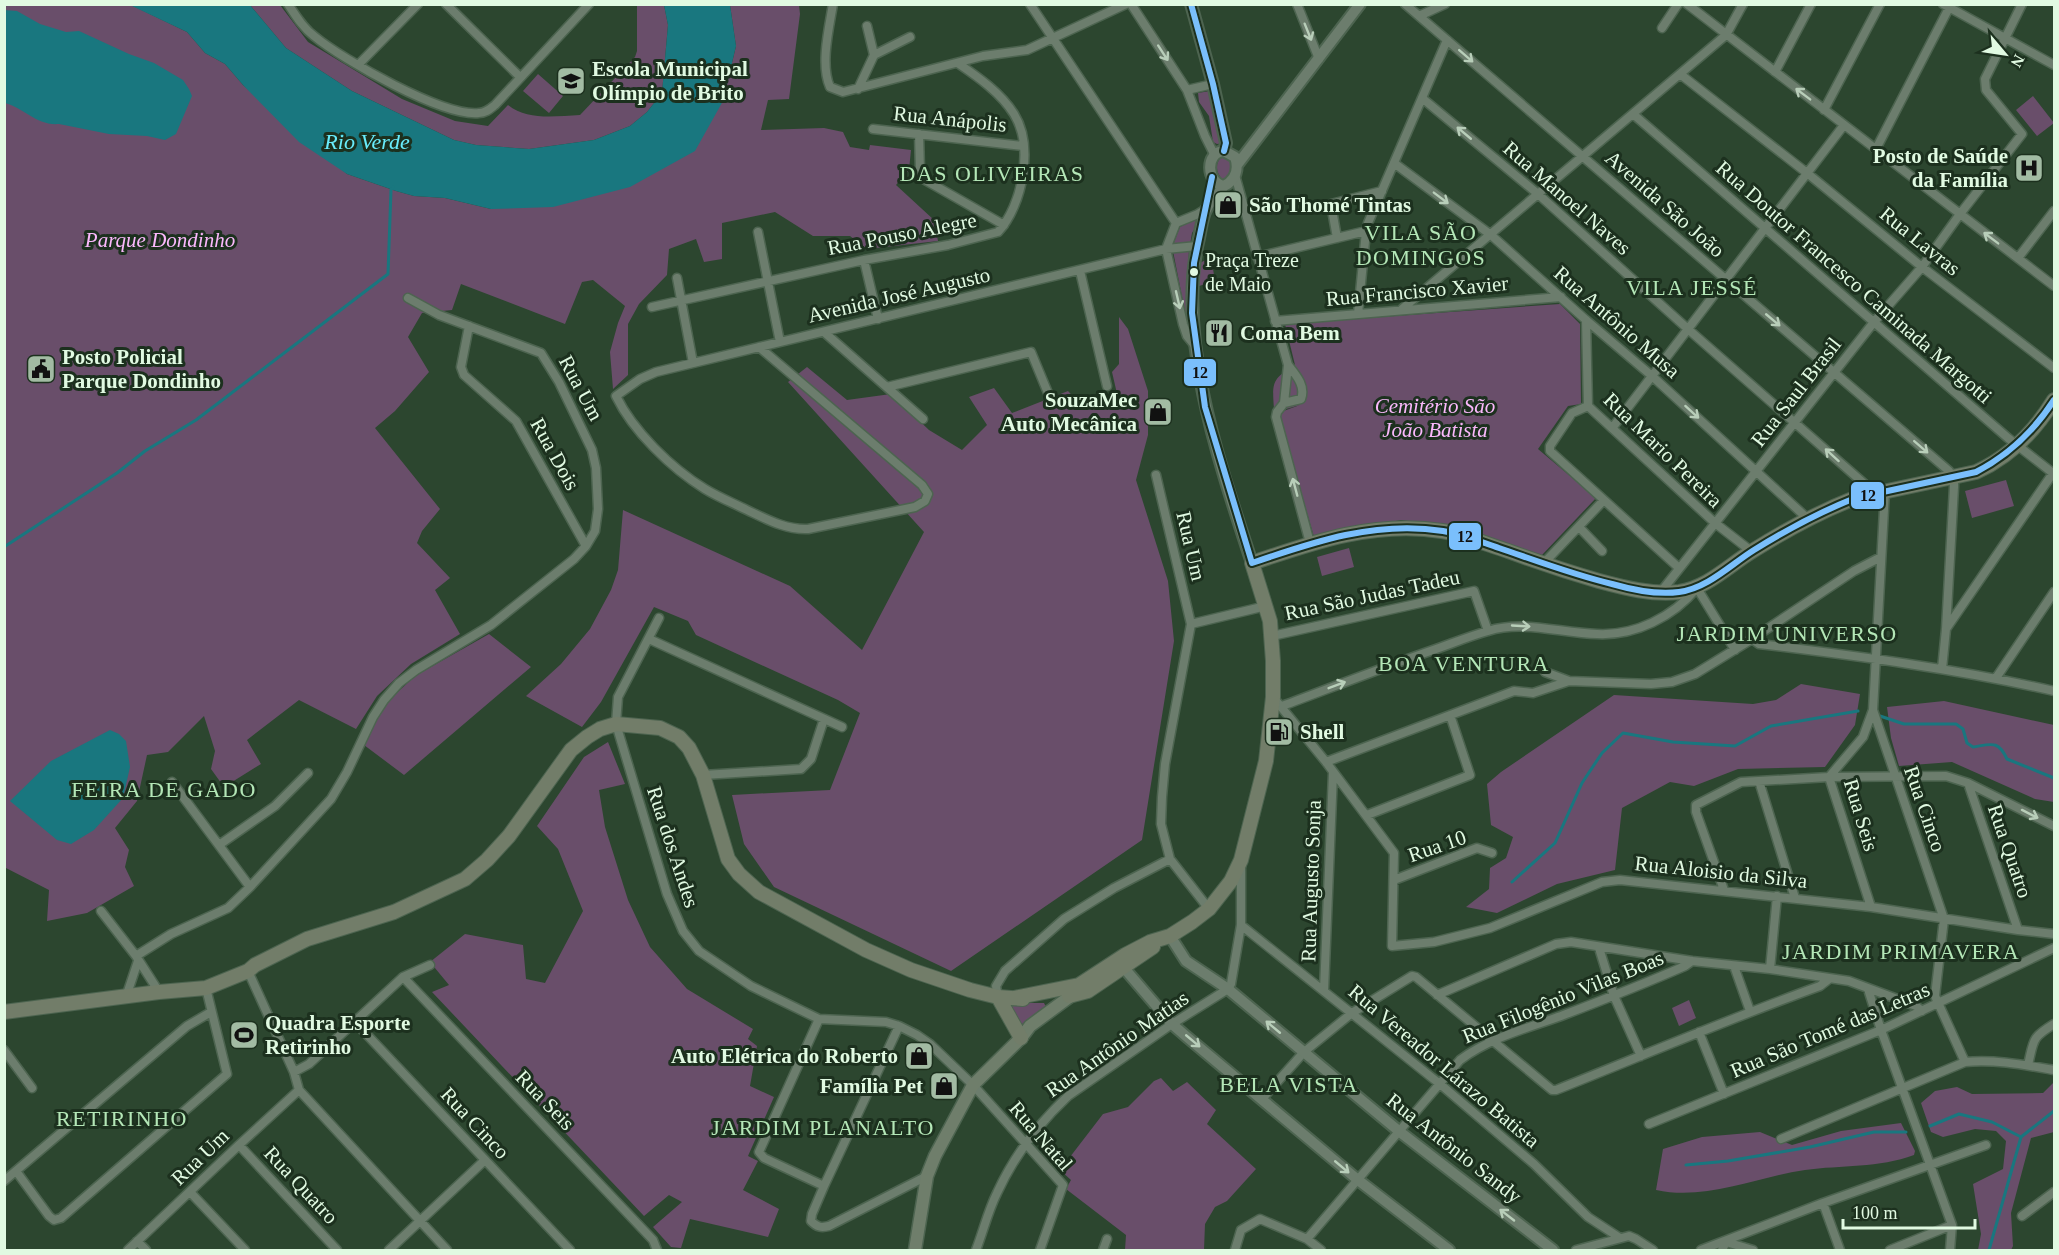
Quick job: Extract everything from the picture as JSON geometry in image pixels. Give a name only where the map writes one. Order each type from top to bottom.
[{"type":"main road","points":[[1021,1038],[1035,1031],[1150,942],[1165,938],[1209,909],[1232,881],[1240,860],[1266,761],[1278,701],[1272,636],[1266,606],[1252,563],[1310,543],[1358,532],[1382,528],[1420,529],[1465,536],[1543,564],[1627,589],[1660,592],[1697,588],[1751,551],[1807,518],[1855,498],[1954,478],[1988,467],[2018,445],[2055,400]]},
{"type":"main road","points":[[4,1012],[206,988],[248,971],[307,939],[394,912],[465,879],[488,860],[509,836],[571,750],[600,729],[616,724],[660,728],[679,737],[689,748],[703,775],[728,859],[739,874],[759,892],[866,950],[911,970],[998,997],[1041,999],[1088,991]]},
{"type":"main road","points":[[1014,998],[1079,985],[1108,968],[1125,962]]},
{"type":"main road","points":[[915,1251],[927,1176],[935,1156],[973,1085],[1021,1038],[1030,1026],[1108,968]]},
{"type":"main road","points":[[998,997],[1021,1038]]},
{"type":"street","points":[[288,4],[312,35],[359,64],[435,104],[477,114],[487,112],[495,105],[585,6]]},
{"type":"street","points":[[359,64],[418,4]]},
{"type":"street","points":[[446,4],[520,77]]},
{"type":"street","points":[[833,4],[826,45],[827,77],[830,87],[843,92],[983,56],[1027,50],[1126,4]]},
{"type":"street","points":[[1030,4],[1176,223]]},
{"type":"street","points":[[1131,4],[1187,90],[1205,136],[1223,153],[1235,157],[1236,170],[1257,257],[1275,321],[1288,365],[1301,383],[1303,396],[1297,401],[1284,403]]},
{"type":"street","points":[[1191,4],[1226,143],[1223,153]]},
{"type":"street","points":[[1297,4],[1319,59]]},
{"type":"street","points":[[1252,563],[1205,407],[1196,347],[1166,249],[1176,223],[1206,209],[1224,186],[1231,181],[1252,148],[1360,4]]},
{"type":"street","name":"Avenida São João","points":[[1406,4],[1949,471],[1954,478]]},
{"type":"street","points":[[1419,16],[1445,4]]},
{"type":"street","points":[[1662,28],[1678,4]]},
{"type":"street","points":[[1687,4],[2055,286]]},
{"type":"street","points":[[1402,309],[1726,35],[1743,4]]},
{"type":"street","points":[[1775,72],[1811,4]]},
{"type":"street","points":[[1824,110],[1880,4]]},
{"type":"street","points":[[2004,38],[2022,4]]},
{"type":"street","points":[[1876,149],[1948,6],[2055,65]]},
{"type":"street","points":[[867,26],[874,55]]},
{"type":"street","points":[[858,89],[874,55],[910,37]]},
{"type":"street","name":"Rua Saul Brasil","points":[[1660,592],[1874,322],[1922,267],[2022,134],[1986,90],[1985,79],[2004,38]]},
{"type":"street","points":[[1358,314],[1366,231],[1447,40]]},
{"type":"street","name":"Rua Pouso Alegre","points":[[652,307],[768,280],[948,245],[998,232],[1020,193],[1023,178],[1023,146],[1019,123],[1013,112],[981,80],[958,64]]},
{"type":"street","name":"Rua Lavras","points":[[1680,74],[1922,267],[2055,368]]},
{"type":"street","points":[[1187,90],[1213,84]]},
{"type":"street","name":"Rua Manoel Naves","points":[[1422,98],[1539,194],[1689,330],[1880,493]]},
{"type":"street","name":"Rua Doutor Francesco Caminada Margotti","points":[[1633,114],[2054,474]]},
{"type":"street","points":[[1612,428],[1844,125]]},
{"type":"street","name":"Rua Anápolis","points":[[873,129],[1023,146]]},
{"type":"street","points":[[919,135],[920,171],[925,180],[1004,225]]},
{"type":"street","points":[[1188,325],[1197,246],[1212,177],[1212,159],[1223,153],[1252,148]]},
{"type":"street","name":"Rua Antônio Musa","points":[[1394,163],[1491,235],[1652,376],[1807,518]]},
{"type":"street","points":[[1212,177],[1218,185],[1224,186]]},
{"type":"street","points":[[1337,238],[1331,204],[1382,191]]},
{"type":"street","points":[[2018,258],[2055,211]]},
{"type":"street","points":[[1257,257],[1366,231]]},
{"type":"street","points":[[758,232],[780,342]]},
{"type":"street","name":"Avenida José Augusto","points":[[759,347],[922,485],[928,494],[925,501],[915,507],[808,528],[796,529],[782,525],[706,490],[682,473],[646,439],[623,410],[616,396],[640,379],[656,372],[759,347],[1080,271],[1166,249],[1197,246]]},
{"type":"street","points":[[864,260],[878,319]]},
{"type":"street","points":[[1080,271],[1107,386]]},
{"type":"street","points":[[677,278],[693,363]]},
{"type":"street","name":"Rua Francisco Xavier","points":[[1275,321],[1561,297]]},
{"type":"street","name":"Rua Um","points":[[408,298],[439,315],[541,353],[559,382],[592,450],[596,468],[598,509],[595,531],[586,546]]},
{"type":"street","name":"Rua Mario Pereira","points":[[1586,320],[1588,406],[1715,523],[1751,551]]},
{"type":"street","name":"Rua Dois","points":[[469,326],[461,367],[464,375],[516,421],[586,546]]},
{"type":"street","points":[[824,332],[923,419]]},
{"type":"street","points":[[887,387],[1031,352],[1048,393]]},
{"type":"street","points":[[1288,365],[1284,403],[1276,417],[1310,543]]},
{"type":"street","points":[[1588,406],[1572,413],[1550,446],[1551,453],[1679,568]]},
{"type":"street","points":[[1946,629],[2054,474]]},
{"type":"street","name":"Rua Um","points":[[1156,475],[1191,624]]},
{"type":"street","points":[[1942,669],[1954,478]]},
{"type":"street","points":[[1873,710],[1881,556],[1880,493]]},
{"type":"street","points":[[1543,564],[1603,501]]},
{"type":"street","points":[[1579,527],[1602,551]]},
{"type":"street","points":[[126,997],[137,958],[165,937],[228,908],[331,799],[347,772],[373,717],[399,683],[416,670],[491,625],[586,546]]},
{"type":"street","points":[[1545,672],[1569,681],[1651,684],[1672,682],[1695,674],[1735,650],[1854,571],[1881,556]]},
{"type":"street","points":[[1394,880],[1394,853],[1278,701],[1512,625],[1596,634],[1615,634],[1635,629],[1658,620],[1686,601],[1697,588],[1735,650]]},
{"type":"street","name":"Rua São Judas Tadeu","points":[[1272,636],[1474,591],[1488,631]]},
{"type":"street","points":[[1996,678],[2055,592]]},
{"type":"street","points":[[1209,909],[1170,859],[1161,824],[1165,764],[1191,624],[1266,606]]},
{"type":"street","points":[[616,724],[618,697],[659,618]]},
{"type":"street","points":[[649,639],[842,727]]},
{"type":"street","points":[[1752,639],[1759,644],[1875,658],[1996,678],[2055,691]]},
{"type":"street","points":[[1326,762],[1514,691],[1533,693],[1569,681]]},
{"type":"street","name":"Rua Seis","points":[[1871,907],[1829,777],[1863,737],[1873,710]]},
{"type":"street","name":"Rua Cinco","points":[[1873,710],[1944,919]]},
{"type":"street","points":[[1366,815],[1470,775],[1450,715]]},
{"type":"street","points":[[703,775],[801,769],[811,759],[824,719]]},
{"type":"street","name":"Rua dos Andes","points":[[616,724],[667,894],[683,931],[699,951],[751,986],[819,1019],[873,1020],[899,1026],[930,1044],[973,1085]]},
{"type":"street","points":[[219,845],[275,806],[308,773]]},
{"type":"street","name":"Rua Augusto Sonja","points":[[1324,990],[1333,773]]},
{"type":"street","points":[[1724,890],[1695,812],[1696,805],[1741,782],[1829,777],[1946,776],[1968,783],[2055,826]]},
{"type":"street","points":[[1759,781],[1796,898]]},
{"type":"street","points":[[172,782],[250,887]]},
{"type":"street","name":"Rua Quatro","points":[[1968,783],[2018,930]]},
{"type":"street","name":"Rua 10","points":[[1394,880],[1477,848],[1492,853]]},
{"type":"street","points":[[998,997],[996,986],[1005,971],[1064,919],[1114,888],[1170,859]]},
{"type":"street","points":[[1228,989],[1232,984],[1241,925],[1240,860]]},
{"type":"street","name":"Rua Aloisio da Silva","points":[[1394,880],[1392,946],[1434,942],[1490,928],[1602,882],[1620,880],[1871,907],[2055,934]]},
{"type":"street","points":[[1770,969],[1777,896]]},
{"type":"street","points":[[101,911],[137,958],[159,992]]},
{"type":"street","points":[[1944,919],[1936,988],[1938,1003],[1965,1062]]},
{"type":"street","name":"Rua Vereador Lárazo Batista","points":[[1241,925],[1440,1084],[1534,1164],[1588,1217],[1620,1238],[1629,1236],[1653,1251]]},
{"type":"street","name":"Rua Antônio Sandy","points":[[1165,938],[1186,961],[1228,989],[1400,1132],[1553,1251]]},
{"type":"street","points":[[1437,995],[1556,944],[1571,942],[1599,948],[1849,981],[1916,1006],[1922,1011]]},
{"type":"street","points":[[1599,948],[1614,996],[1641,1056]]},
{"type":"street","name":"Rua São Tomé das Letras","points":[[1649,1124],[1881,1030],[2055,948]]},
{"type":"street","name":"Rua Filogênio Vilas Boas","points":[[1308,1239],[1460,1060],[1493,1041],[1614,996],[1692,961]]},
{"type":"street","points":[[1125,962],[1172,1024],[1358,1180],[1449,1251]]},
{"type":"street","points":[[294,1072],[309,1064],[403,977],[430,965]]},
{"type":"street","points":[[1734,966],[1750,1011]]},
{"type":"street","points":[[248,971],[294,1072],[299,1090],[447,1251]]},
{"type":"street","points":[[1262,1098],[1304,1052],[1352,1013],[1412,976],[1552,1090],[1750,1011],[1820,986],[1829,979]]},
{"type":"street","name":"Rua Seis","points":[[403,977],[653,1240],[657,1251]]},
{"type":"street","points":[[16,1172],[49,1216],[54,1220],[61,1218],[227,1074],[206,988]]},
{"type":"street","name":"Rua Antônio Matias","points":[[976,1251],[996,1194],[1024,1143],[1053,1110],[1068,1096],[1172,1024],[1228,989]]},
{"type":"street","points":[[1868,989],[1952,1226],[1950,1251]]},
{"type":"street","points":[[4,1180],[187,1026],[211,1012]]},
{"type":"street","points":[[819,1019],[759,1152],[764,1158],[824,1186]]},
{"type":"street","name":"Rua Cinco","points":[[354,1021],[570,1251]]},
{"type":"street","points":[[2028,1065],[2034,1039],[2055,1024]]},
{"type":"street","points":[[899,1026],[824,1186],[811,1221],[815,1226],[822,1228],[927,1176]]},
{"type":"street","points":[[1700,1032],[1724,1094]]},
{"type":"street","points":[[4,1050],[32,1088]]},
{"type":"street","points":[[1781,1139],[1965,1062],[2028,1065],[2054,1070]]},
{"type":"street","name":"Rua Natal","points":[[973,1085],[1063,1185],[1040,1251]]},
{"type":"street","name":"Rua Um","points":[[128,1251],[299,1090]]},
{"type":"street","name":"Rua Quatro","points":[[239,1145],[337,1251]]},
{"type":"street","points":[[1701,1251],[1823,1203],[1986,1145]]},
{"type":"street","points":[[389,1251],[485,1160]]},
{"type":"street","points":[[190,1192],[245,1251]]},
{"type":"street","points":[[2022,1216],[2055,1192]]},
{"type":"street","points":[[1823,1203],[1840,1251]]},
{"type":"street","points":[[1235,1251],[1241,1230],[1260,1219],[1308,1239],[1321,1251]]},
{"type":"street","points":[[1890,1251],[1952,1226]]},
{"type":"street","points":[[1576,1251],[1620,1238]]},
{"type":"street","points":[[1103,1251],[1107,1239]]},
{"type":"street","points":[[137,1241],[146,1251]]},
{"type":"street","points":[[1722,1251],[1726,1242]]},
{"type":"street","points":[[1726,1242],[1753,1251]]},
{"type":"green space","name":"Parque Dondinho","points":[[4,5],[131,5],[187,32],[205,53],[225,64],[243,85],[347,174],[414,196],[445,198],[491,209],[723,101],[736,46],[730,5],[799,5],[800,14],[789,99],[768,100],[761,130],[824,128],[843,132],[850,147],[869,150],[870,145],[911,150],[909,170],[896,185],[934,220],[938,241],[867,249],[850,236],[813,236],[775,212],[722,223],[722,259],[704,262],[696,239],[669,249],[667,275],[639,304],[628,324],[628,375],[613,389],[610,352],[625,306],[593,280],[582,282],[565,324],[461,284],[452,310],[422,313],[408,337],[429,372],[395,411],[375,428],[440,509],[422,531],[417,543],[450,578],[435,590],[460,634],[411,664],[377,696],[356,729],[299,700],[247,740],[261,764],[224,787],[211,769],[215,751],[204,716],[168,752],[147,755],[137,801],[115,828],[129,850],[125,867],[134,886],[87,913],[47,921],[49,890],[4,867]]},
{"type":"green space","points":[[250,5],[280,5],[308,42],[402,99],[455,121],[488,126],[508,105],[533,115],[580,115],[635,57],[637,5],[664,5],[668,25],[662,93],[647,112],[630,126],[594,140],[529,149],[476,145],[454,140],[352,91],[286,48]]},
{"type":"green space","points":[[538,74],[563,96],[549,113],[523,91]]},
{"type":"green space","points":[[1210,91],[1224,143],[1213,142],[1209,116],[1199,102],[1198,93]]},
{"type":"green space","points":[[2033,96],[2054,123],[2037,136],[2016,110]]},
{"type":"green space","points":[[1222,156],[1232,160],[1232,173],[1226,180],[1220,177],[1217,171],[1217,165]]},
{"type":"green space","points":[[1196,218],[1198,223],[1192,233],[1190,245],[1172,247],[1180,227]]},
{"type":"green space","points":[[1189,249],[1186,317],[1173,251]]},
{"type":"green space","points":[[1211,257],[1215,281],[1199,286],[1200,263]]},
{"type":"green space","name":"Cemitério São João Batista","points":[[1560,304],[1580,324],[1581,404],[1568,406],[1538,449],[1596,498],[1542,555],[1444,526],[1401,520],[1314,537],[1278,413],[1300,405],[1279,411],[1274,409],[1275,382],[1295,365],[1285,324]]},
{"type":"green space","points":[[1119,317],[1128,329],[1148,391],[1148,435],[1136,480],[1168,581],[1174,641],[1142,840],[951,971],[774,887],[744,844],[732,795],[830,790],[860,713],[838,700],[696,635],[688,621],[654,607],[601,702],[582,727],[526,696],[561,664],[590,629],[611,590],[618,570],[623,510],[790,586],[862,650],[924,532],[788,382],[807,367],[847,400],[891,394],[929,430],[962,450],[987,425],[969,397],[994,388],[1012,413],[1068,391],[1084,408],[1118,398],[1112,372],[1119,364]]},
{"type":"green space","points":[[2006,480],[2014,506],[1972,518],[1965,491]]},
{"type":"green space","points":[[1349,548],[1354,567],[1322,576],[1317,557]]},
{"type":"green space","points":[[489,634],[531,667],[404,775],[364,745],[385,704],[415,676]]},
{"type":"green space","points":[[1801,684],[1860,694],[1855,725],[1825,767],[1738,769],[1694,786],[1670,782],[1622,808],[1615,870],[1557,884],[1497,913],[1466,907],[1489,889],[1490,868],[1506,858],[1513,837],[1491,825],[1487,784],[1614,695],[1753,704],[1776,700]]},
{"type":"green space","points":[[1944,701],[2054,725],[2054,802],[2035,799],[1952,762],[1899,766],[1891,738],[1887,707]]},
{"type":"green space","points":[[608,742],[625,784],[599,790],[605,827],[628,900],[650,947],[687,989],[753,1029],[748,1039],[757,1046],[750,1086],[774,1097],[748,1156],[758,1161],[743,1190],[779,1209],[768,1237],[690,1219],[681,1248],[671,1247],[653,1227],[682,1202],[669,1195],[644,1216],[432,992],[449,985],[430,962],[465,934],[523,945],[526,979],[545,983],[583,911],[558,849],[537,826],[584,757]]},
{"type":"green space","points":[[1689,1000],[1696,1018],[1679,1026],[1672,1008]]},
{"type":"green space","points":[[1003,1003],[1044,1003],[1046,1007],[1017,1028]]},
{"type":"green space","points":[[1161,1078],[1173,1091],[1187,1082],[1216,1110],[1207,1124],[1256,1169],[1227,1201],[1215,1207],[1205,1224],[1204,1250],[1125,1250],[1126,1235],[1066,1189],[1071,1180],[1060,1170],[1103,1114],[1128,1107],[1154,1081]]},
{"type":"green space","points":[[2054,1082],[2054,1132],[2031,1138],[2011,1213],[2013,1246],[2011,1250],[1978,1250],[1981,1234],[1973,1184],[2003,1169],[2006,1141],[1996,1131],[1975,1129],[1943,1137],[1931,1132],[1921,1103],[1935,1091],[1957,1087],[1972,1094],[2043,1093]]},
{"type":"green space","points":[[1901,1123],[1915,1151],[1914,1155],[1901,1159],[1874,1164],[1805,1170],[1712,1190],[1675,1193],[1656,1190],[1663,1149],[1702,1137],[1760,1132],[1792,1145],[1841,1131]]},
{"type":"water","name":"Rio Verde","points":[[130,5],[250,5],[286,48],[352,91],[454,140],[476,145],[529,149],[594,140],[630,126],[647,112],[662,93],[668,25],[664,5],[730,5],[736,46],[723,101],[695,151],[630,187],[553,207],[491,209],[445,198],[414,196],[347,174],[299,142],[225,64],[205,53],[187,32]]},
{"type":"water","points":[[4,10],[17,11],[40,24],[66,32],[79,31],[154,63],[183,80],[192,96],[176,134],[165,140],[147,136],[109,134],[51,124],[37,120],[5,103]]},
{"type":"water","points":[[110,730],[119,734],[126,741],[130,767],[123,798],[94,830],[71,844],[57,840],[10,801],[51,761]]},
{"type":"waterway","points":[[4,547],[117,473],[145,451],[196,420],[388,274],[391,190],[393,187]]},
{"type":"waterway","points":[[1512,882],[1555,843],[1582,783],[1602,753],[1623,733],[1673,742],[1735,746],[1771,726],[1858,711]]},
{"type":"waterway","points":[[1880,716],[1904,724],[1956,724],[1963,729],[1967,743],[1973,747],[1990,744],[1997,746],[2007,759],[2054,778]]},
{"type":"waterway","points":[[2021,1137],[2054,1111]]},
{"type":"waterway","points":[[1930,1126],[1959,1114],[1992,1122],[2021,1137]]},
{"type":"waterway","points":[[1686,1165],[1728,1161],[1810,1147],[1874,1132],[1906,1132]]},
{"type":"waterway","points":[[1989,1250],[2021,1137]]},
{"type":"transit line","name":"12","points":[[1191,4],[1213,84],[1226,143],[1224,151]]},
{"type":"transit line","name":"12","points":[[1212,177],[1194,263],[1192,313],[1205,407],[1252,563]]},
{"type":"transit line","name":"12","points":[[1252,563],[1346,535],[1394,528],[1418,528],[1457,534],[1570,572],[1628,588],[1671,593],[1690,590],[1709,581],[1778,535],[1855,498],[1976,472],[1999,458],[2020,441],[2054,400]]},
{"type":"place","name":"Escola Municipal Olímpio de Brito","points":[[571,81]]},
{"type":"place","name":"Posto de Saúde da Família","points":[[2029,168]]},
{"type":"place","name":"São Thomé Tintas","points":[[1228,205]]},
{"type":"place","name":"Praça Treze de Maio","points":[[1194,272]]},
{"type":"place","name":"Coma Bem","points":[[1219,333]]},
{"type":"place","name":"Posto Policial Parque Dondinho","points":[[41,369]]},
{"type":"place","name":"SouzaMec Auto Mecânica","points":[[1158,412]]},
{"type":"place","name":"Shell","points":[[1279,732]]},
{"type":"place","name":"Quadra Esporte Retirinho","points":[[244,1035]]},
{"type":"place","name":"Auto Elétrica do Roberto","points":[[919,1056]]},
{"type":"place","name":"Família Pet","points":[[944,1086]]},
{"type":"district","name":"DAS OLIVEIRAS","points":[[992,173]]},
{"type":"district","name":"VILA SÃO DOMINGOS","points":[[1421,244]]},
{"type":"district","name":"VILA JESSÉ","points":[[1692,287]]},
{"type":"district","name":"JARDIM UNIVERSO","points":[[1787,633]]},
{"type":"district","name":"BOA VENTURA","points":[[1464,663]]},
{"type":"district","name":"FEIRA DE GADO","points":[[164,789]]},
{"type":"district","name":"JARDIM PRIMAVERA","points":[[1901,951]]},
{"type":"district","name":"BELA VISTA","points":[[1289,1084]]},
{"type":"district","name":"RETIRINHO","points":[[122,1118]]},
{"type":"district","name":"JARDIM PLANALTO","points":[[823,1127]]}]
